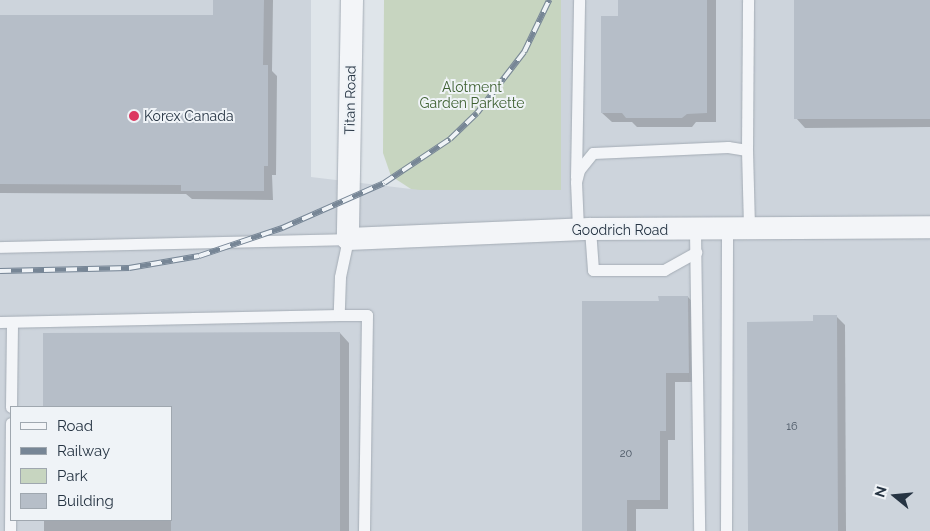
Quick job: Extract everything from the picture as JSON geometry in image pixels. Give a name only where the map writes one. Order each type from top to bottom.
[{"type":"street","name":"Titan Road","points":[[348,239],[352,0]]},
{"type":"street","name":"Goodrich Road","points":[[348,239],[584,229],[696,241],[738,229],[930,227]]},
{"type":"lane","points":[[579,0],[576,182],[593,270],[664,270],[696,241]]},
{"type":"lane","points":[[726,531],[738,229],[747,150],[748,0]]},
{"type":"lane","points":[[576,182],[579,170],[593,153],[728,147],[747,150]]},
{"type":"lane","points":[[0,247],[348,239],[340,277],[339,315]]},
{"type":"lane","points":[[696,241],[699,531]]},
{"type":"lane","points":[[0,322],[367,315],[364,531]]},
{"type":"lane","points":[[11,406],[12,322]]},
{"type":"shaded area","points":[[0,0],[311,0],[311,177],[411,189],[560,190],[561,0],[930,0],[930,531],[0,531]]},
{"type":"green space","name":"Alotment Garden Parkette","points":[[384,0],[561,0],[561,190],[420,190],[411,189],[391,176],[383,153]]},
{"type":"building","name":"Korex Canada","points":[[213,0],[264,0],[263,65],[268,65],[268,166],[264,166],[264,191],[181,191],[181,185],[0,184],[0,15],[213,15]]},
{"type":"building","points":[[618,0],[707,0],[707,113],[687,114],[682,118],[626,118],[622,113],[601,113],[601,16],[618,16]]},
{"type":"building","points":[[794,0],[930,0],[930,119],[794,119]]},
{"type":"building","points":[[658,296],[688,296],[689,373],[666,373],[666,431],[660,431],[660,500],[627,500],[627,531],[582,531],[582,301],[659,301]]},
{"type":"building","points":[[813,315],[837,315],[838,531],[748,531],[747,322],[813,321]]},
{"type":"building","points":[[340,332],[340,531],[171,531],[172,406],[43,406],[43,333]]},
{"type":"railway","points":[[0,271],[129,268],[199,256],[282,228],[384,183],[450,139],[477,113],[524,52],[549,0]]},
{"type":"place","name":"Korex Canada","points":[[134,116]]}]
